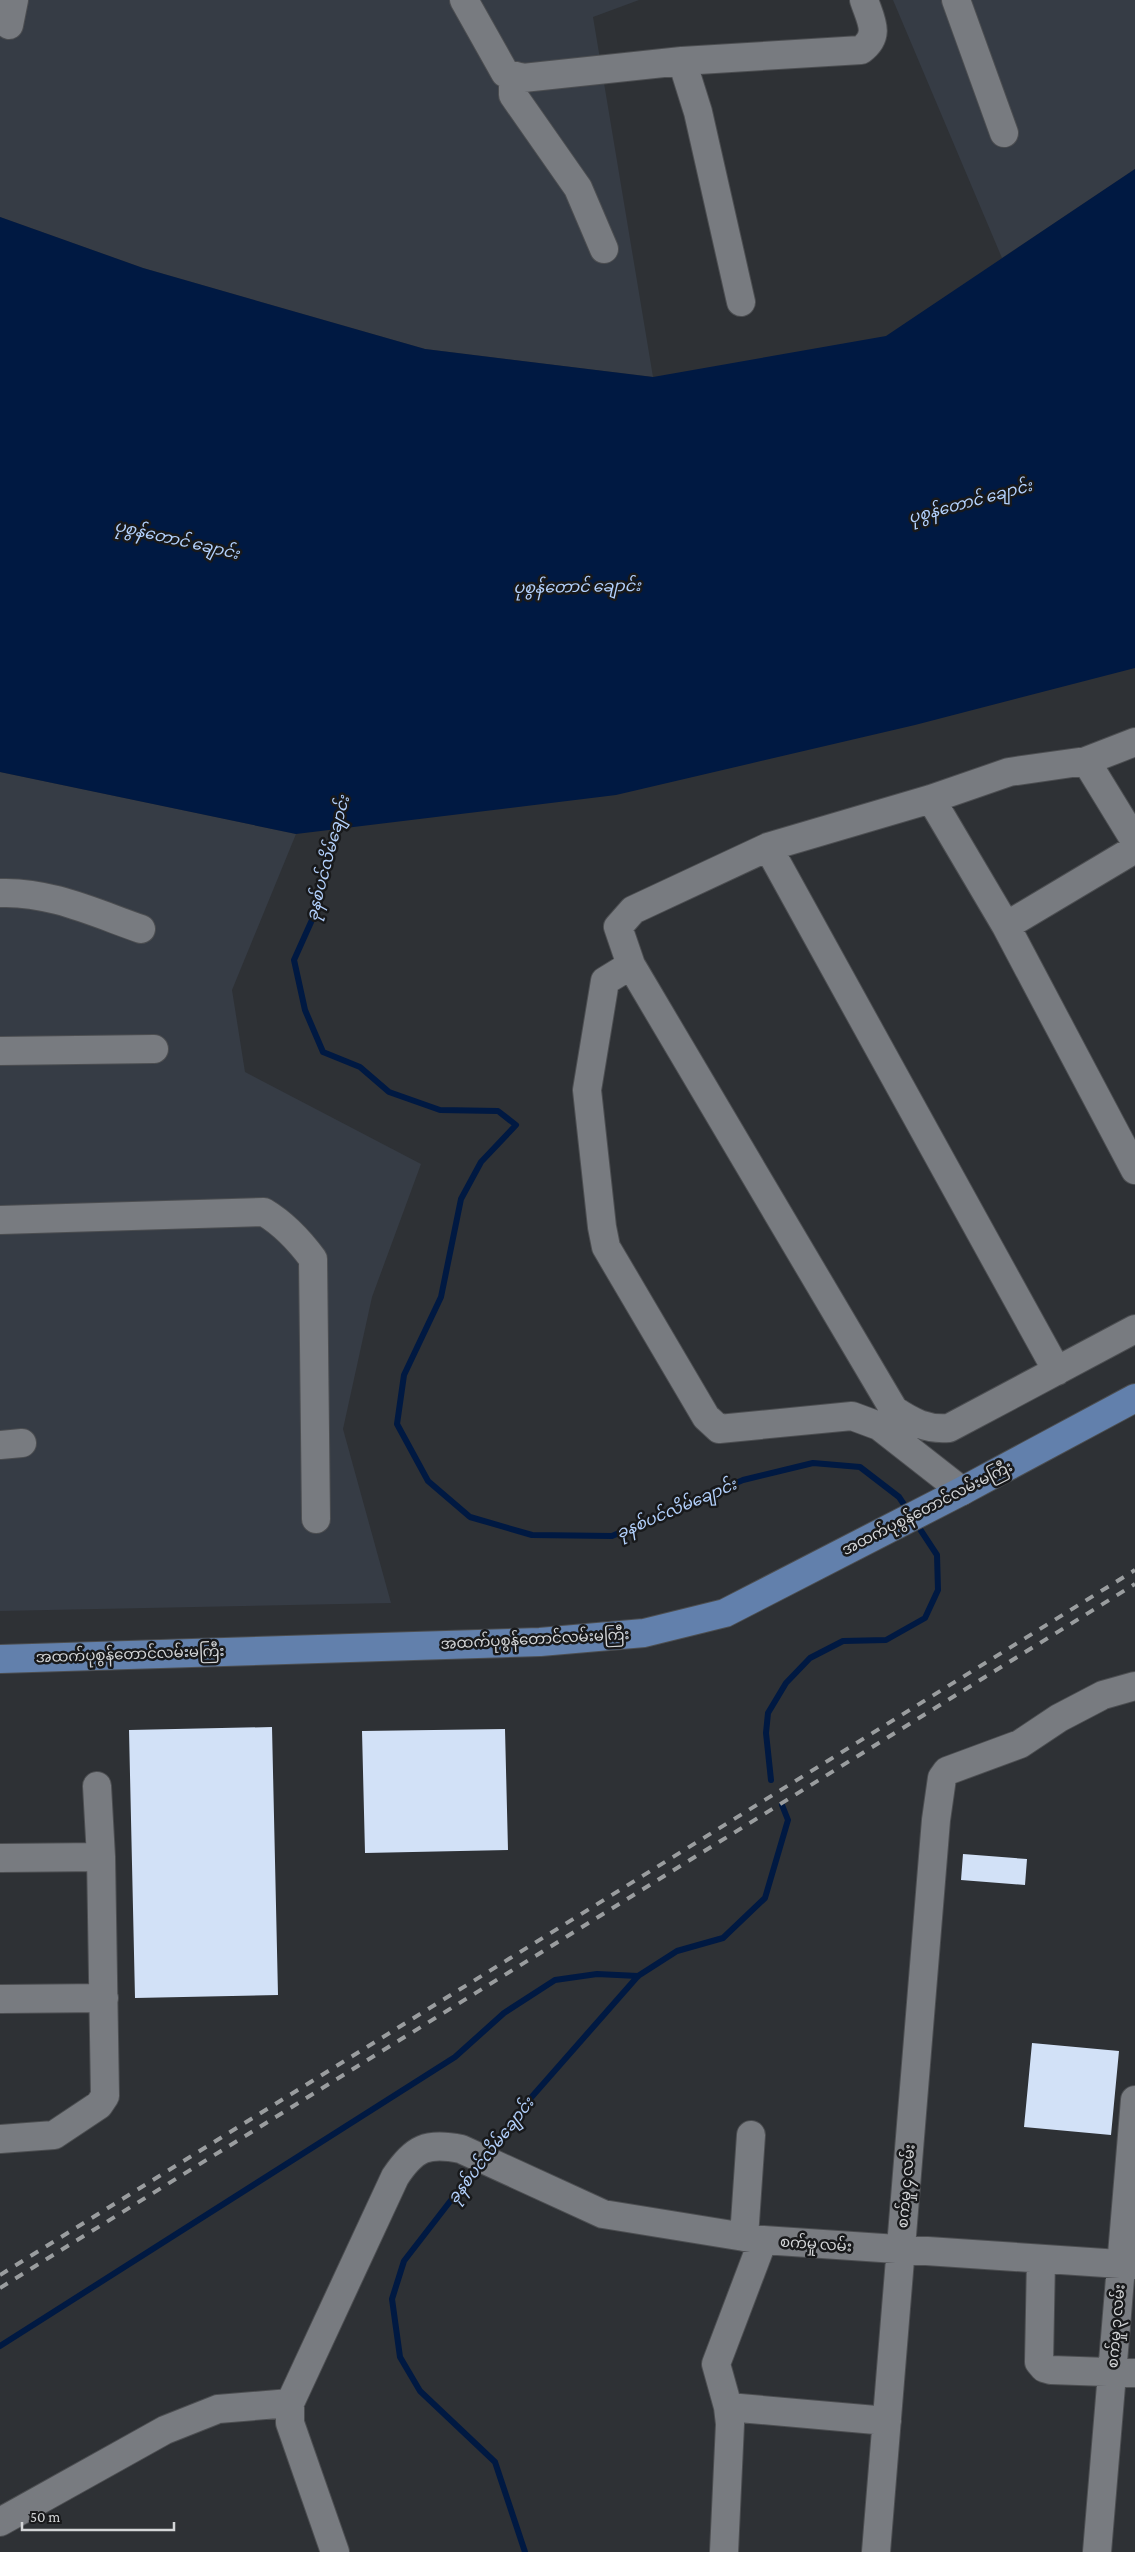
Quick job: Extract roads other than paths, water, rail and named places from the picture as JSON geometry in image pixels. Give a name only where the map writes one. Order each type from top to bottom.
[{"type":"main road","name":"အထက်ပုစွန်တောင်လမ်းမကြီး","points":[[0,1658],[540,1642],[644,1633],[725,1613],[962,1491],[1135,1398]]},
{"type":"street","points":[[464,0],[505,73],[523,78],[682,61],[861,50],[870,43],[874,33],[864,0]]},
{"type":"street","points":[[956,0],[1004,134]]},
{"type":"street","points":[[682,61],[698,112],[741,302]]},
{"type":"street","points":[[513,76],[513,96],[578,188],[604,249]]},
{"type":"street","points":[[1135,742],[1086,761],[1008,772],[931,798],[768,847],[633,910],[618,927],[631,965],[894,1410],[924,1427],[934,1429],[948,1428],[1135,1329]]},
{"type":"street","points":[[1086,761],[1135,841]]},
{"type":"street","points":[[931,798],[1006,926],[1135,1170]]},
{"type":"street","points":[[768,847],[1057,1371]]},
{"type":"street","points":[[1006,926],[1135,849]]},
{"type":"street","points":[[0,893],[25,892],[49,897],[140,928]]},
{"type":"street","points":[[631,965],[605,981],[587,1090],[602,1227],[606,1247],[706,1417],[719,1429],[852,1416],[879,1426],[962,1491]]},
{"type":"street","points":[[0,1050],[154,1049]]},
{"type":"street","points":[[0,1220],[264,1212],[279,1222],[303,1245],[313,1259],[316,1519]]},
{"type":"street","name":"စက်မှု ၄ လမ်း","points":[[876,2552],[936,1820],[942,1778],[947,1770],[1020,1744],[1059,1718],[1103,1695],[1135,1686]]},
{"type":"street","points":[[0,2139],[54,2135],[99,2105],[105,2096],[101,1857],[97,1786]]},
{"type":"street","points":[[0,1858],[101,1857]]},
{"type":"street","points":[[0,1999],[104,1998]]},
{"type":"street","name":"စက်မှု ၃ လမ်း","points":[[1097,2552],[1123,2373],[1135,2100]]},
{"type":"street","points":[[724,2552],[730,2424],[728,2407],[716,2364],[754,2238],[751,2135]]},
{"type":"street","name":"စက်မှု လမ်း","points":[[290,2403],[395,2177],[405,2162],[420,2149],[440,2144],[461,2148],[603,2214],[754,2238],[1128,2265]]},
{"type":"street","points":[[1041,2259],[1040,2362],[1044,2368],[1051,2370],[1123,2373]]},
{"type":"street","points":[[0,2522],[166,2430],[218,2409],[290,2403],[290,2423],[335,2552]]},
{"type":"street","points":[[728,2407],[887,2421]]},
{"type":"water","name":"ပုစွန်တောင် ချောင်း","points":[[1135,169],[1135,668],[915,725],[616,795],[296,834],[0,772],[0,217],[143,268],[425,349],[653,377],[886,336]]},
{"type":"waterway","name":"ခုနစ်ပင်လိမ်ချောင်း","points":[[338,821],[316,911],[294,960],[305,1010],[323,1052],[360,1067],[389,1092],[440,1110],[498,1111],[516,1125],[481,1162],[461,1199],[441,1297],[404,1375],[397,1424],[428,1481],[470,1517],[532,1535],[612,1536],[743,1480],[813,1463],[860,1467],[899,1497],[909,1512]]},
{"type":"waterway","name":"ခုနစ်ပင်လိမ်ချောင်း","points":[[771,1780],[766,1733],[768,1713],[786,1683],[810,1658],[843,1641],[886,1640],[925,1618],[938,1590],[937,1555],[916,1523]]},
{"type":"waterway","name":"ခုနစ်ပင်လိမ်ချောင်း","points":[[487,2154],[529,2100],[638,1976],[677,1951],[723,1938],[765,1898],[788,1820],[782,1805]]},
{"type":"waterway","points":[[0,2346],[455,2057],[504,2013],[555,1980],[597,1974],[638,1976]]},
{"type":"waterway","name":"ခုနစ်ပင်လိမ်ချောင်း","points":[[479,2164],[404,2261],[392,2299],[400,2357],[420,2391],[495,2462],[525,2552]]},
{"type":"railway","points":[[0,2275],[1135,1570]]},
{"type":"railway","points":[[0,2288],[1135,1584]]}]
